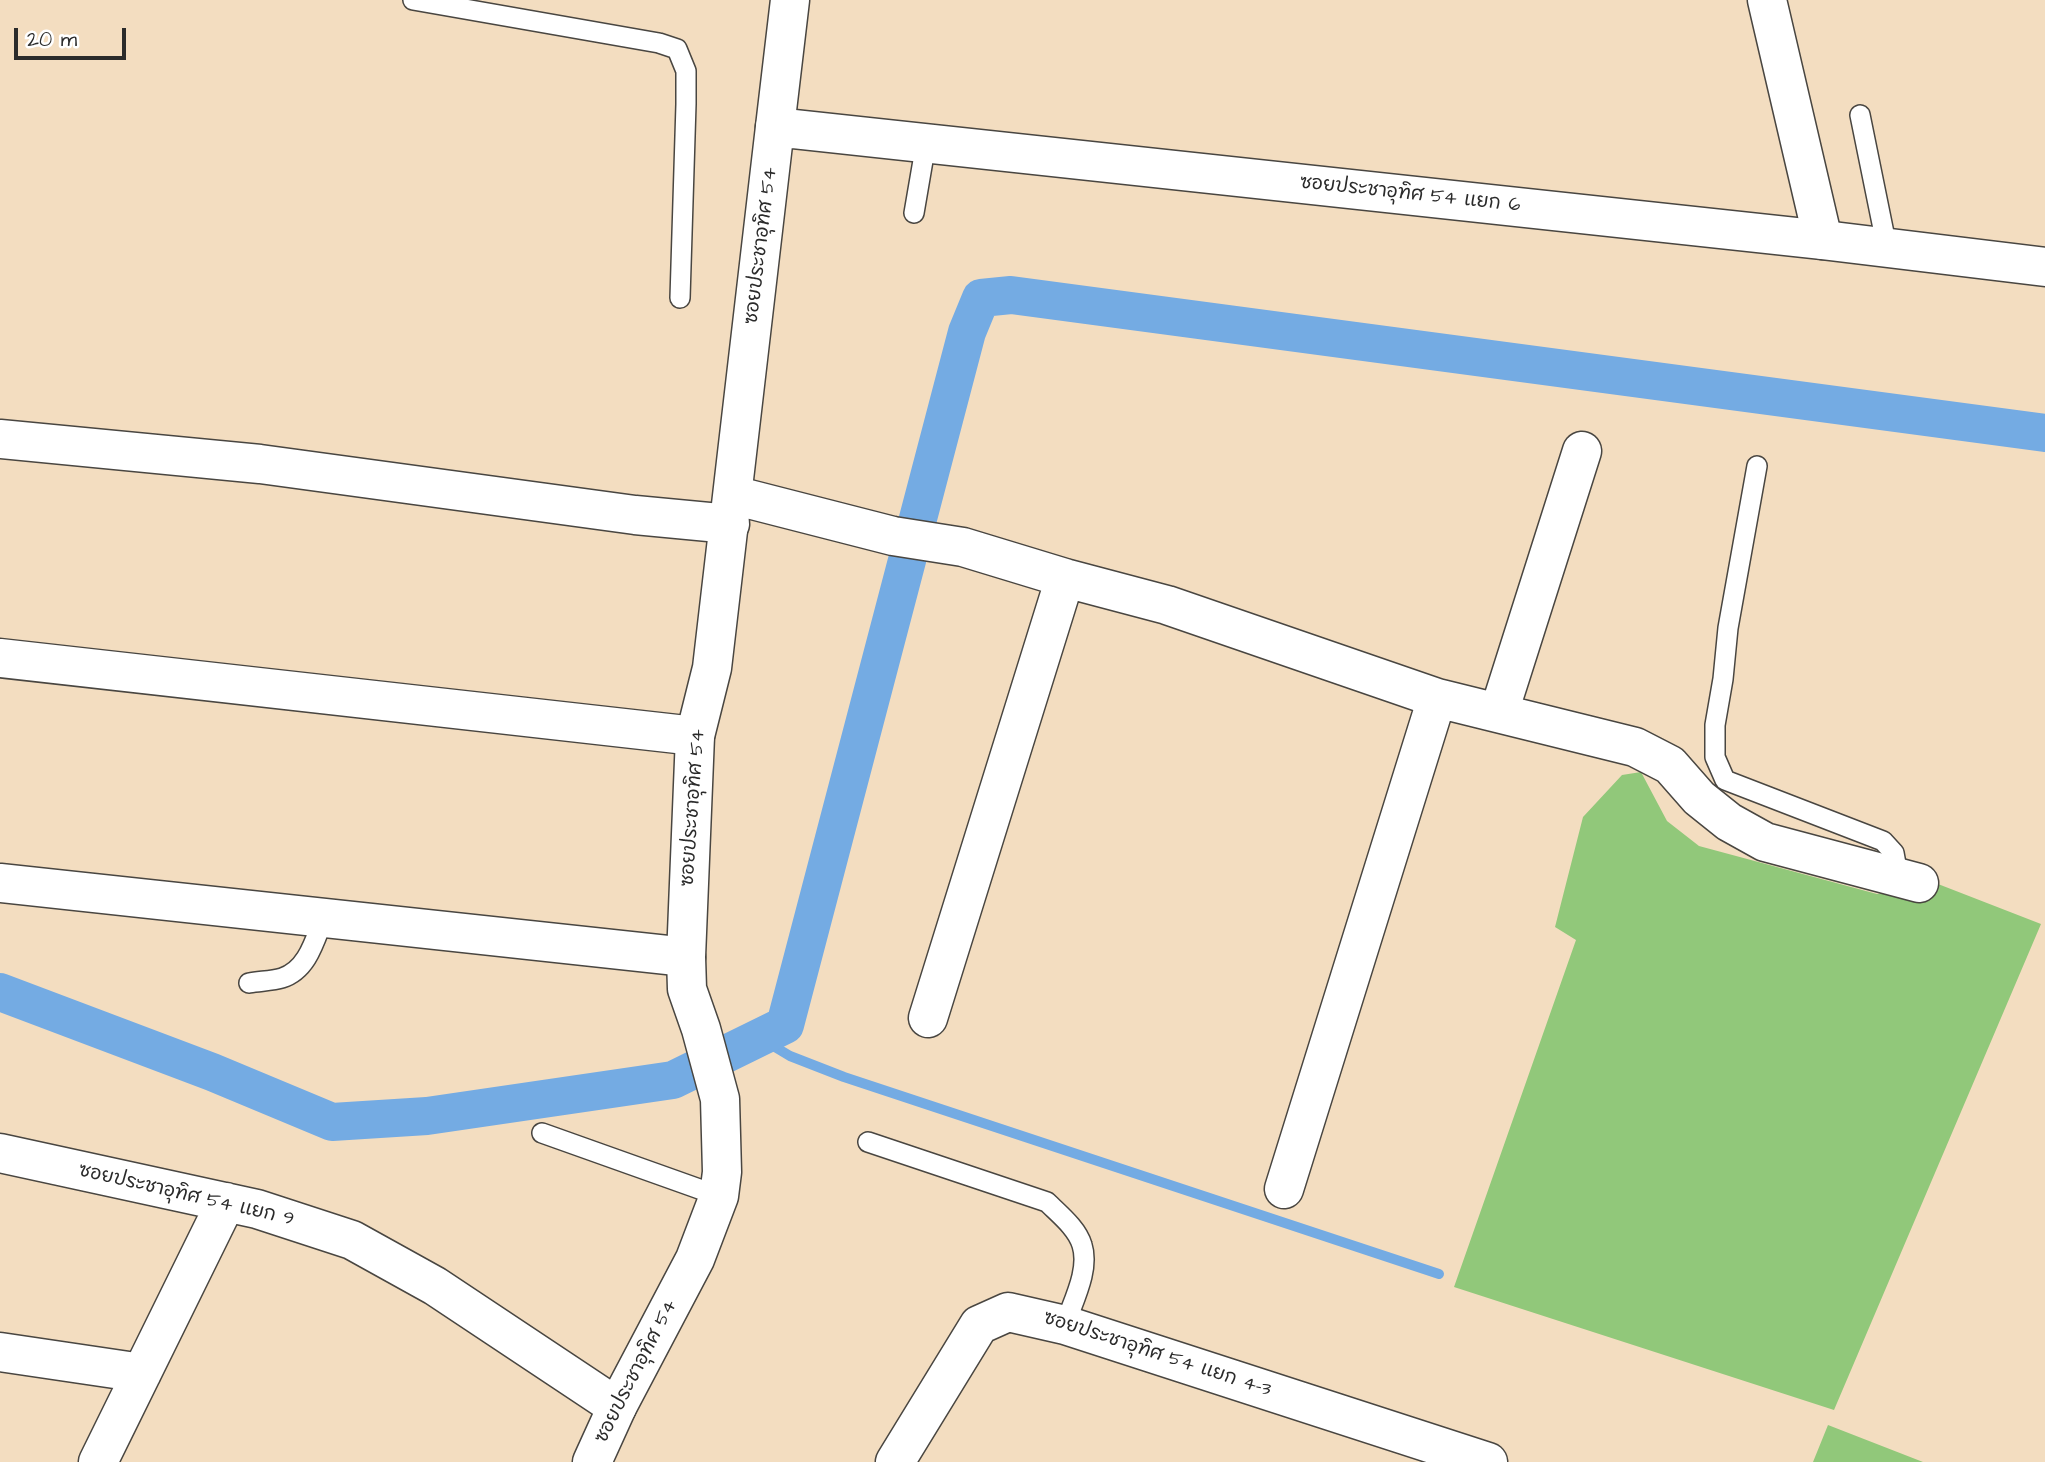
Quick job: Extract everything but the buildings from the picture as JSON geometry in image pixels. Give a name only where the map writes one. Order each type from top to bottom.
[{"type":"street","name":"ซอยประชาอุทิศ 54","points":[[592,1462],[617,1407],[695,1259],[719,1196],[722,1171],[720,1099],[687,989],[685,957],[695,736],[712,668],[790,0]]},
{"type":"street","points":[[1767,0],[1823,240]]},
{"type":"street","name":"ซอยประชาอุทิศ 54 แยก 6","points":[[775,127],[1823,240],[2045,267]]},
{"type":"street","points":[[0,439],[260,464],[635,515],[732,510],[963,547],[1167,605],[1437,698],[1635,747],[1670,765],[1699,798],[1729,822],[1765,842],[1903,880]]},
{"type":"street","points":[[1499,712],[1582,451]]},
{"type":"street","points":[[928,1017],[1065,578]]},
{"type":"street","points":[[0,658],[695,736]]},
{"type":"street","points":[[1284,1189],[1437,698]]},
{"type":"street","points":[[0,883],[685,957]]},
{"type":"street","name":"ซอยประชาอุทิศ 54 แยก 9","points":[[0,1153],[257,1209],[352,1240],[435,1286],[617,1407]]},
{"type":"street","points":[[98,1462],[226,1202]]},
{"type":"street","name":"ซอยประชาอุทิศ 54 แยก 4-3","points":[[895,1462],[979,1325],[1008,1312],[1065,1325],[1488,1462]]},
{"type":"street","points":[[0,1352],[142,1373]]},
{"type":"lane","points":[[413,0],[659,43],[677,49],[686,71],[680,298]]},
{"type":"lane","points":[[1860,115],[1887,248]]},
{"type":"lane","points":[[914,213],[926,143]]},
{"type":"lane","points":[[1757,466],[1728,628],[1715,724],[1715,757],[1725,780],[1883,841],[1894,853],[1903,880]]},
{"type":"lane","points":[[249,983],[282,978],[296,972],[304,962],[324,917]]},
{"type":"lane","points":[[542,1133],[719,1196]]},
{"type":"lane","points":[[868,1142],[1047,1202],[1069,1223],[1082,1244],[1083,1269],[1065,1325]]},
{"type":"green space","points":[[1641,772],[1667,821],[1699,846],[1877,894],[1938,884],[2041,924],[1834,1410],[1454,1287],[1576,940],[1555,927],[1583,817],[1622,775]]},
{"type":"green space","points":[[1828,1425],[1923,1462],[1813,1462]]},
{"type":"waterway","points":[[0,992],[212,1072],[332,1122],[427,1116],[673,1080],[785,1025],[967,332],[981,298],[1011,295],[2045,433]]},
{"type":"waterway","points":[[760,1038],[790,1056],[844,1077],[1439,1274]]}]
